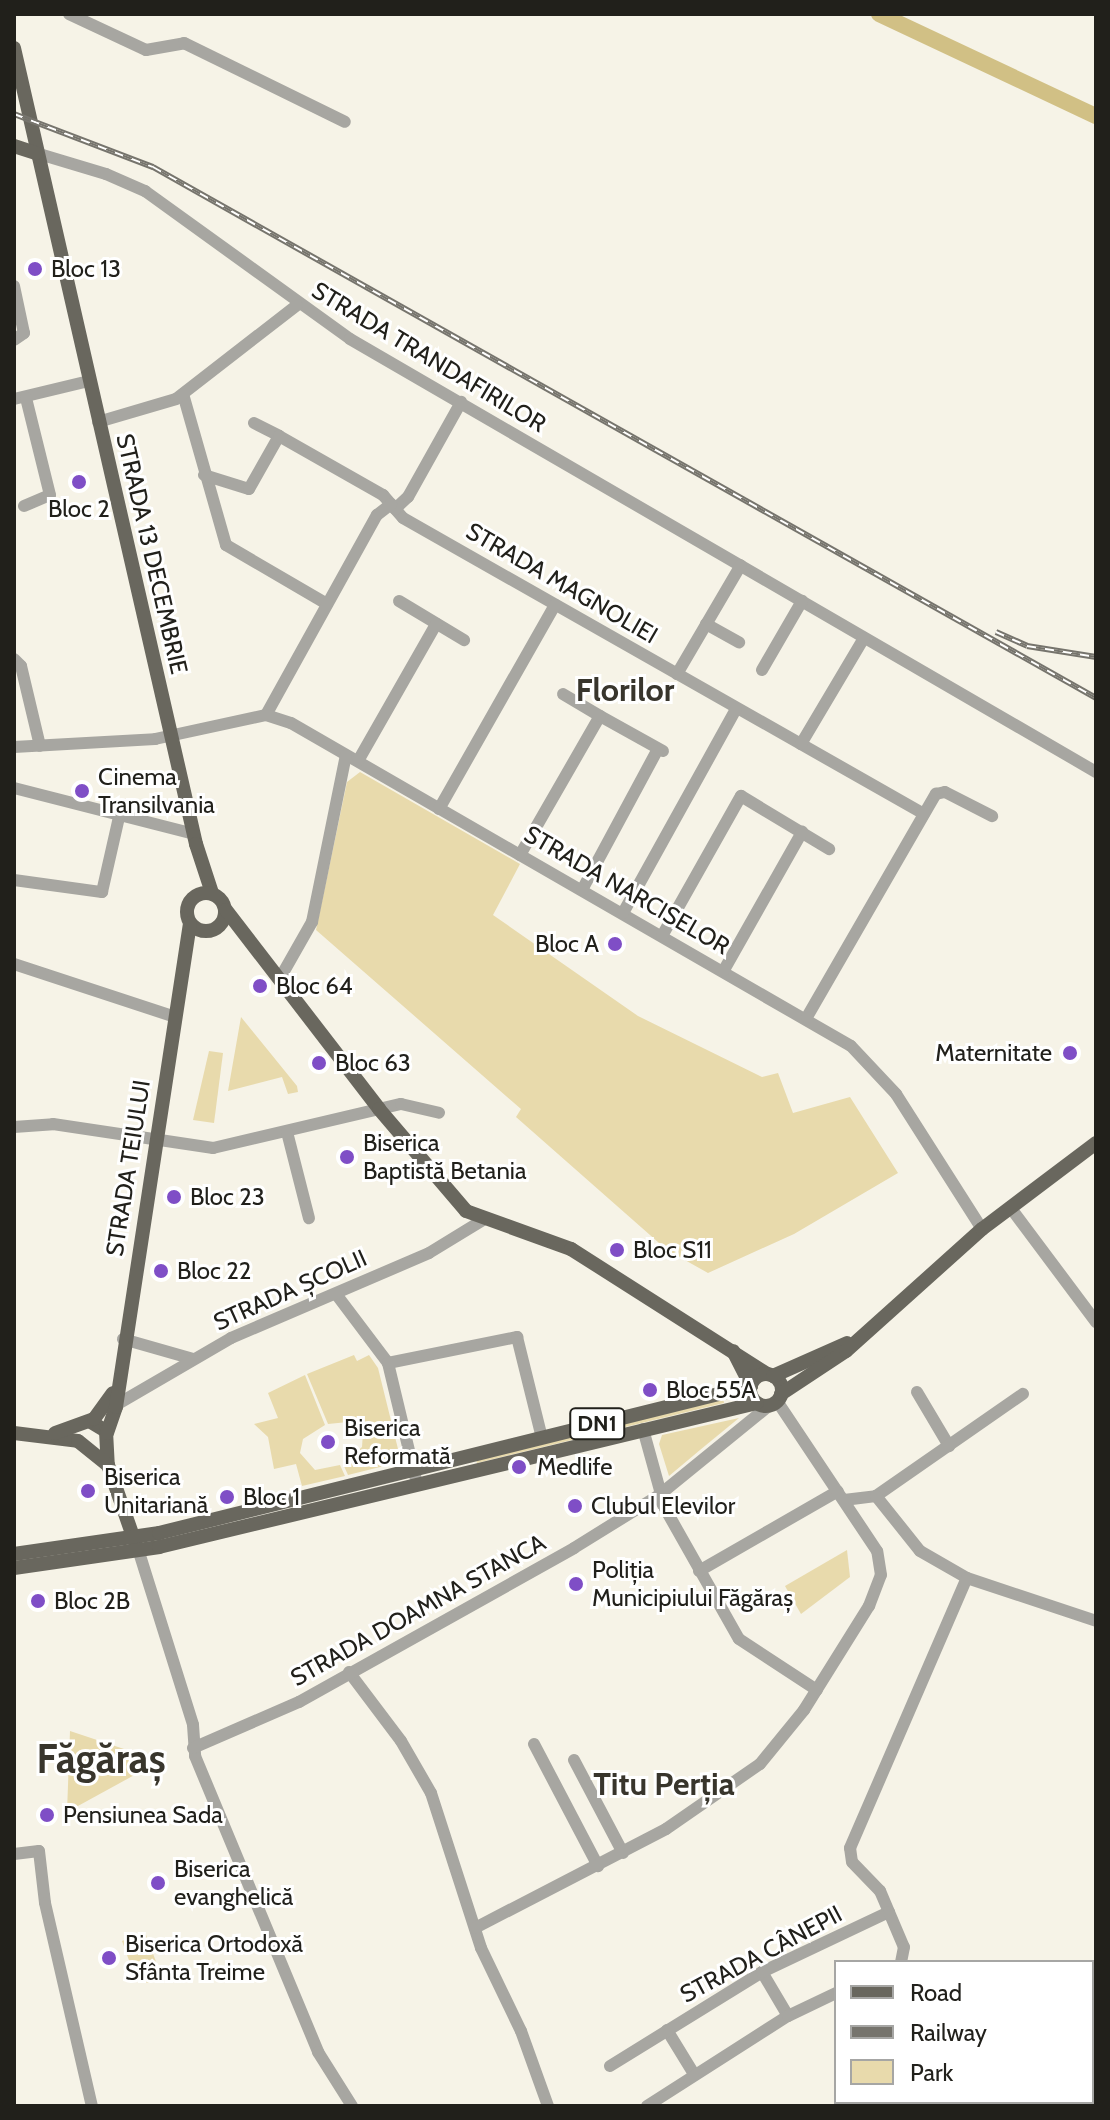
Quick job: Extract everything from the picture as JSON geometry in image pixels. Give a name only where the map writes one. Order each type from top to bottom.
[{"type":"main road","name":"STRADA 13 DECEMBRIE","points":[[14,48],[171,737],[202,867],[212,893]]},
{"type":"main road","points":[[14,146],[36,153]]},
{"type":"main road","name":"STRADA 13 DECEMBRIE","points":[[194,897],[202,867]]},
{"type":"main road","points":[[224,916],[204,931],[190,924],[187,908],[194,897],[212,893],[224,916],[249,938],[379,1109],[455,1200],[483,1220],[571,1249],[733,1351],[770,1375],[771,1401]]},
{"type":"main road","name":"STRADA TEIULUI","points":[[116,1389],[190,924]]},
{"type":"main road","name":"STRADA TEIULUI","points":[[185,955],[204,931]]},
{"type":"main road","name":"STRADA DOAMNA STANCA","points":[[771,1401],[821,1371],[982,1229],[1096,1143]]},
{"type":"main road","name":"STRADA DOAMNA STANCA","points":[[770,1375],[862,1336]]},
{"type":"main road","points":[[733,1351],[751,1386],[771,1401]]},
{"type":"main road","points":[[724,1393],[734,1374],[733,1351]]},
{"type":"main road","name":"DN1","points":[[473,1463],[542,1438],[751,1386],[770,1375]]},
{"type":"main road","points":[[88,1445],[106,1435],[116,1405],[116,1389]]},
{"type":"main road","points":[[88,1445],[88,1423],[116,1389]]},
{"type":"main road","name":"DN1","points":[[14,1568],[473,1463],[771,1401]]},
{"type":"main road","points":[[51,1434],[88,1423],[102,1424],[108,1465],[136,1542]]},
{"type":"main road","points":[[14,1433],[51,1434],[88,1445],[108,1465]]},
{"type":"main road","name":"DN1","points":[[14,1554],[136,1542]]},
{"type":"street","points":[[69,14],[146,50],[184,43],[345,122]]},
{"type":"street","name":"STRADA TRANDAFIRILOR","points":[[36,153],[86,167],[145,191],[297,305],[1096,772]]},
{"type":"street","points":[[14,286],[24,333],[14,340]]},
{"type":"street","points":[[98,422],[166,404],[297,305]]},
{"type":"street","points":[[24,506],[50,496],[20,398],[89,381]]},
{"type":"street","points":[[183,394],[204,475],[228,548],[327,604]]},
{"type":"street","points":[[14,747],[171,737],[266,715],[377,515],[408,497],[461,402]]},
{"type":"street","name":"STRADA MAGNOLIEI","points":[[254,423],[555,605],[924,814]]},
{"type":"street","points":[[204,475],[250,488],[279,436]]},
{"type":"street","points":[[677,674],[741,565]]},
{"type":"street","points":[[399,601],[464,640]]},
{"type":"street","points":[[762,670],[802,601]]},
{"type":"street","points":[[439,809],[555,605]]},
{"type":"street","points":[[279,980],[312,922],[352,758],[436,624]]},
{"type":"street","points":[[706,624],[739,642]]},
{"type":"street","points":[[801,744],[864,638]]},
{"type":"street","points":[[14,659],[21,666],[40,746]]},
{"type":"street","points":[[563,694],[662,751],[582,890]]},
{"type":"street","points":[[623,913],[736,709]]},
{"type":"street","name":"STRADA NARCISELOR","points":[[266,715],[352,758],[807,1017],[858,1052],[886,1081],[982,1229]]},
{"type":"street","points":[[520,855],[600,716]]},
{"type":"street","points":[[14,788],[194,834]]},
{"type":"street","points":[[807,1017],[940,791],[992,816]]},
{"type":"street","points":[[662,936],[741,796],[829,849]]},
{"type":"street","points":[[14,880],[102,892],[119,817]]},
{"type":"street","points":[[724,970],[802,832]]},
{"type":"street","points":[[14,964],[175,1017]]},
{"type":"street","points":[[14,1127],[53,1124],[213,1148],[408,1103],[439,1113]]},
{"type":"street","points":[[287,1132],[309,1218]]},
{"type":"street","points":[[1010,1207],[1096,1322]]},
{"type":"street","name":"STRADA ȘCOLII","points":[[116,1405],[193,1359],[444,1246],[483,1220]]},
{"type":"street","points":[[332,1296],[388,1363],[415,1477]]},
{"type":"street","points":[[388,1363],[508,1336],[519,1338],[542,1438]]},
{"type":"street","points":[[123,1339],[193,1359]]},
{"type":"street","points":[[917,1392],[949,1446]]},
{"type":"street","points":[[699,1571],[841,1495],[876,1496],[1023,1394]]},
{"type":"street","points":[[475,1928],[623,1853],[760,1764],[817,1690],[869,1606],[881,1575],[877,1551],[841,1495],[771,1401]]},
{"type":"street","name":"STRADA DOAMNA STANCA","points":[[193,1748],[299,1702],[574,1548],[659,1495],[771,1401]]},
{"type":"street","points":[[643,1429],[659,1495],[739,1639],[817,1690]]},
{"type":"street","points":[[876,1496],[915,1546],[967,1578],[1096,1621]]},
{"type":"street","points":[[136,1542],[180,1678],[193,1725],[193,1748],[305,2022],[352,2106]]},
{"type":"street","points":[[901,1960],[904,1947],[880,1891],[852,1862],[850,1848],[967,1578]]},
{"type":"street","points":[[349,1672],[401,1741],[431,1793],[475,1928],[548,2106]]},
{"type":"street","points":[[534,1744],[598,1866]]},
{"type":"street","points":[[574,1760],[623,1853]]},
{"type":"street","points":[[14,1854],[39,1851],[45,1903],[92,2106]]},
{"type":"street","name":"STRADA CÂNEPII","points":[[610,2066],[762,1972],[889,1912]]},
{"type":"street","points":[[762,1972],[788,2016]]},
{"type":"street","points":[[647,2106],[788,2016],[834,1994]]},
{"type":"street","points":[[667,2030],[694,2074]]},
{"type":"green space","points":[[360,772],[520,864],[493,915],[638,1016],[762,1077],[778,1073],[793,1113],[850,1097],[898,1173],[794,1234],[708,1273],[667,1250],[516,1117],[521,1109],[316,930],[347,782]]},
{"type":"green space","points":[[241,1017],[297,1086],[298,1092],[288,1094],[282,1077],[228,1091]]},
{"type":"green space","points":[[209,1051],[223,1053],[214,1123],[193,1120]]},
{"type":"green space","points":[[354,1355],[357,1361],[369,1355],[378,1368],[400,1457],[392,1464],[348,1475],[343,1464],[362,1447],[363,1432],[348,1422],[328,1424],[307,1374]]},
{"type":"green space","points":[[305,1375],[325,1425],[303,1439],[300,1453],[315,1470],[340,1465],[345,1476],[302,1486],[296,1464],[274,1469],[268,1437],[254,1424],[278,1418],[268,1393]]},
{"type":"green space","points":[[723,1398],[724,1403],[477,1463],[476,1459]]},
{"type":"green space","points":[[739,1418],[669,1476],[659,1444],[662,1435]]},
{"type":"green space","points":[[847,1550],[850,1577],[801,1614],[785,1586]]},
{"type":"green space","points":[[70,1731],[160,1761],[67,1812]]},
{"type":"green space","points":[[145,1932],[162,1978],[147,1983],[135,1977],[122,1941]]},
{"type":"waterway","points":[[879,14],[1096,116]]},
{"type":"railway","points":[[14,114],[153,167],[1096,698]]},
{"type":"railway","points":[[996,632],[1027,646],[1096,657]]},
{"type":"place","name":"Bloc 13","points":[[35,269]]},
{"type":"place","name":"Bloc 2","points":[[79,482]]},
{"type":"place","name":"Cinema Transilvania","points":[[82,791]]},
{"type":"place","name":"Bloc A","points":[[615,944]]},
{"type":"place","name":"Bloc 64","points":[[260,986]]},
{"type":"place","name":"Maternitate","points":[[1070,1053]]},
{"type":"place","name":"Bloc 63","points":[[319,1063]]},
{"type":"place","name":"Biserica Baptistă Betania","points":[[347,1157]]},
{"type":"place","name":"Bloc 23","points":[[174,1197]]},
{"type":"place","name":"Bloc S11","points":[[617,1250]]},
{"type":"place","name":"Bloc 22","points":[[161,1271]]},
{"type":"place","name":"Bloc 55A","points":[[650,1390]]},
{"type":"place","name":"Biserica Reformată","points":[[328,1442]]},
{"type":"place","name":"Medlife","points":[[519,1467]]},
{"type":"place","name":"Biserica Unitariană","points":[[88,1491]]},
{"type":"place","name":"Bloc 1","points":[[227,1497]]},
{"type":"place","name":"Clubul Elevilor","points":[[575,1506]]},
{"type":"place","name":"Poliția Municipiului Făgăraș","points":[[576,1584]]},
{"type":"place","name":"Bloc 2B","points":[[38,1601]]},
{"type":"place","name":"Pensiunea Sada","points":[[47,1815]]},
{"type":"place","name":"Biserica evanghelică","points":[[158,1883]]},
{"type":"place","name":"Biserica Ortodoxă Sfânta Treime","points":[[109,1958]]},
{"type":"district","name":"Florilor","points":[[625,690]]},
{"type":"district","name":"Făgăraș","points":[[101,1759]]},
{"type":"district","name":"Titu Perția","points":[[664,1784]]}]
